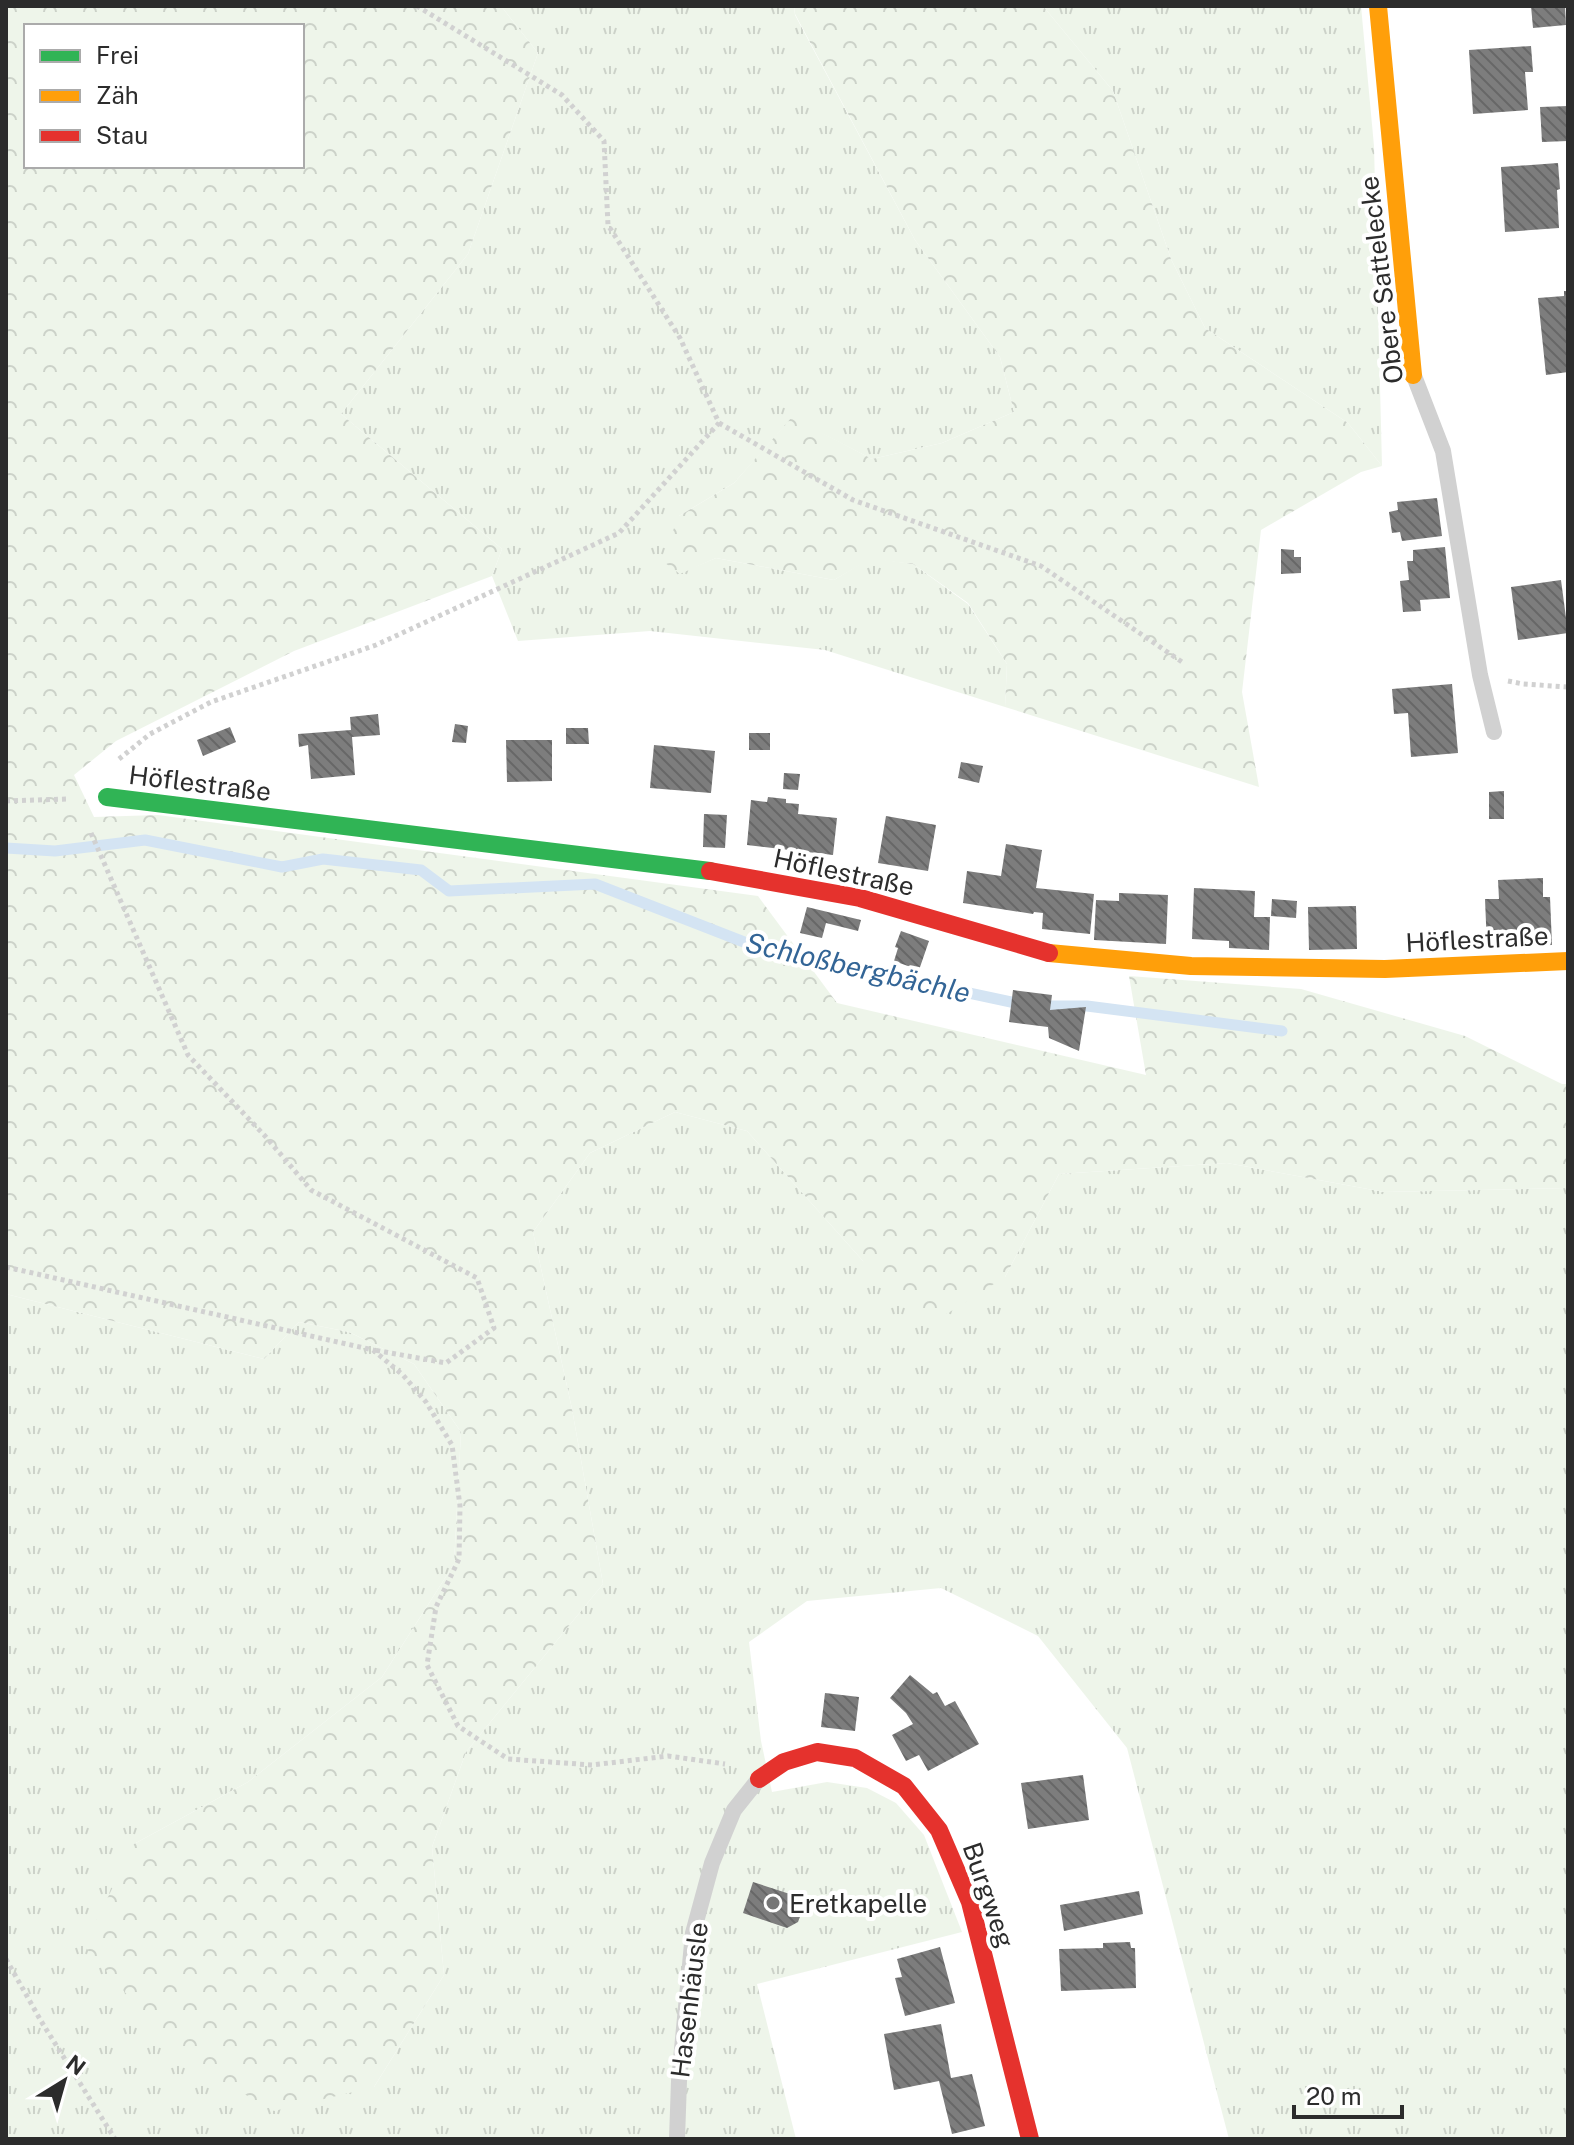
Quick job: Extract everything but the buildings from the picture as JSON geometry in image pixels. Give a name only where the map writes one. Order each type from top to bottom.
[{"type":"street","name":"Obere Sattelecke","points":[[1378,6],[1413,375]]},
{"type":"street","name":"Höflestraße","points":[[107,797],[697,869],[860,898],[1047,953],[1191,966],[1385,969],[1568,961]]},
{"type":"street","name":"Burgweg","points":[[759,1779],[784,1762],[817,1752],[855,1758],[904,1786],[939,1830],[970,1902],[1030,2139]]},
{"type":"lane","name":"Obere Sattelecke","points":[[1413,375],[1443,451],[1480,675],[1494,732]]},
{"type":"lane","name":"Hasenhäusle","points":[[677,2139],[679,2081],[693,1933],[712,1863],[734,1810],[759,1779]]},
{"type":"path","points":[[417,6],[562,95],[604,141],[608,225],[680,338],[719,423],[853,500],[1041,566],[1185,664]]},
{"type":"path","points":[[6,801],[107,797],[101,773],[150,734],[211,702],[376,645],[619,533],[719,423]]},
{"type":"path","points":[[1480,675],[1523,684],[1568,687]]},
{"type":"path","points":[[6,1267],[373,1350],[446,1363],[494,1328],[477,1278],[311,1190],[266,1137],[188,1055],[87,823]]},
{"type":"path","points":[[373,1350],[403,1375],[418,1393],[452,1445],[460,1506],[459,1559],[436,1607],[427,1665],[458,1726],[508,1759],[592,1765],[668,1756],[694,1758],[728,1764],[759,1779]]},
{"type":"path","points":[[6,1959],[115,2139]]},
{"type":"green space","points":[[6,6],[501,6],[538,53],[468,254],[341,414],[502,549],[492,576],[294,651],[116,741],[74,775],[94,817],[158,815],[758,896],[837,1003],[1146,1075],[1129,976],[1301,989],[1465,1036],[1562,1084],[1568,1084],[1568,1188],[1384,1192],[1227,1163],[1059,1174],[1005,1277],[937,1320],[863,1261],[747,1131],[675,1112],[590,1153],[533,1232],[572,1409],[603,1584],[466,1752],[432,1847],[444,1975],[374,2087],[274,2111],[185,2060],[84,1946],[134,1844],[248,1782],[382,1677],[454,1564],[461,1432],[414,1364],[349,1332],[299,1322],[264,1359],[6,1294]]},
{"type":"green space","points":[[501,6],[794,6],[795,15],[915,240],[1000,357],[1014,412],[942,443],[872,459],[792,418],[734,483],[679,516],[680,573],[716,558],[834,580],[870,558],[913,564],[968,604],[1007,664],[1005,707],[825,650],[650,631],[518,641],[492,576],[502,549],[341,414],[468,254],[538,53]]},
{"type":"green space","points":[[794,6],[1043,6],[1113,91],[1171,259],[1205,328],[1348,423],[1382,466],[1361,472],[1261,530],[1242,692],[1259,787],[1005,707],[1007,664],[968,603],[913,564],[870,559],[834,580],[716,558],[680,574],[661,560],[679,516],[734,483],[792,417],[872,459],[942,443],[1014,412],[1000,357],[915,240],[795,14]]},
{"type":"green space","points":[[1043,6],[1361,6],[1374,146],[1382,466],[1348,423],[1205,328],[1171,259],[1113,91]]},
{"type":"green space","points":[[675,1112],[747,1131],[863,1261],[1005,1277],[1059,1174],[1227,1163],[1384,1192],[1568,1188],[1568,2139],[1229,2139],[1127,1748],[1038,1636],[941,1588],[807,1601],[749,1642],[761,1741],[772,1792],[827,1782],[867,1788],[896,1803],[924,1835],[962,1932],[757,1984],[796,2139],[6,2139],[6,1294],[264,1359],[299,1322],[349,1332],[414,1364],[461,1432],[454,1564],[382,1677],[248,1782],[134,1844],[374,2087],[444,1975],[432,1847],[466,1752],[603,1584],[572,1409],[533,1232],[590,1153]]},
{"type":"waterway","name":"Schloßbergbächle","points":[[6,848],[55,851],[145,840],[282,867],[323,859],[421,870],[449,891],[595,884],[762,949],[1011,1002]]},
{"type":"waterway","name":"Schloßbergbächle","points":[[1050,1006],[1087,1006],[1282,1031]]},
{"type":"traffic: fast","points":[[107,797],[710,871]]},
{"type":"traffic: slow","points":[[1378,6],[1413,375]]},
{"type":"traffic: slow","points":[[1049,953],[1191,966],[1385,969],[1568,961]]},
{"type":"traffic: jam","points":[[710,871],[860,898],[1049,953]]},
{"type":"traffic: jam","points":[[759,1779],[784,1762],[817,1752],[855,1758],[904,1786],[939,1830],[970,1902],[1030,2139]]},
{"type":"place","name":"Eretkapelle","points":[[773,1903]]}]
